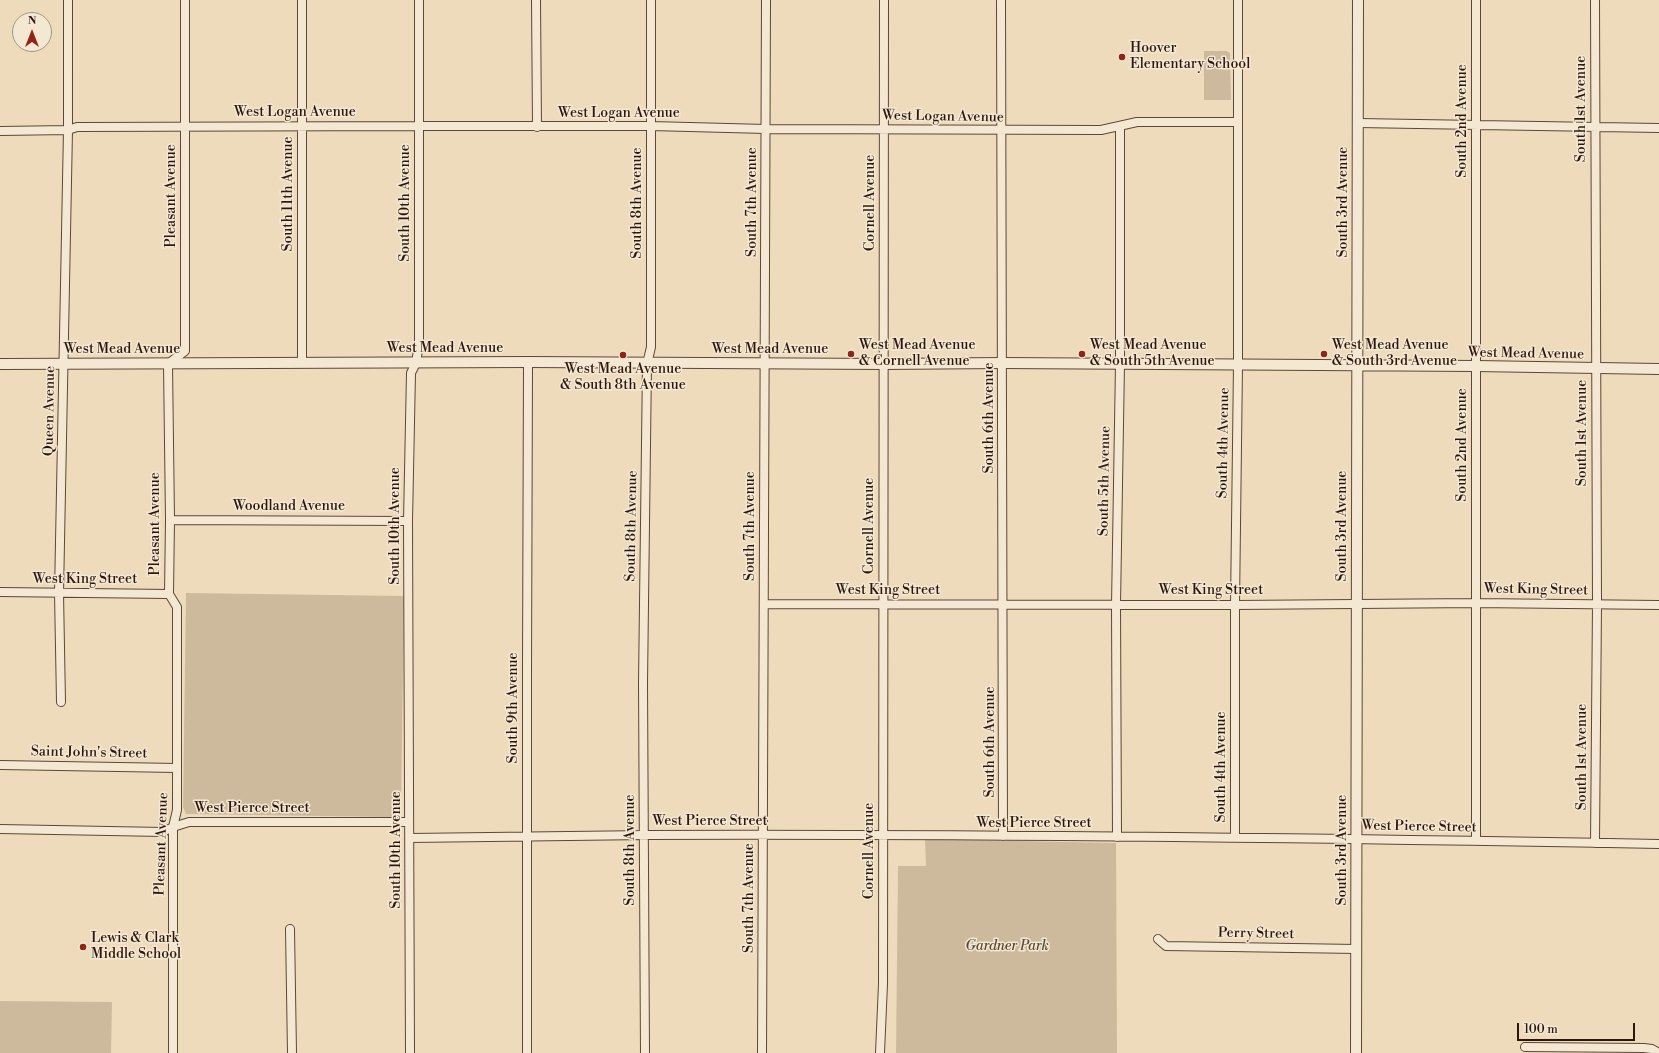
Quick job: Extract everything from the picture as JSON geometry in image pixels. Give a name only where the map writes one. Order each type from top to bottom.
[{"type":"street","name":"Queen Avenue","points":[[61,702],[59,593],[68,130],[68,0]]},
{"type":"street","name":"Pleasant Avenue","points":[[173,1053],[173,827],[177,810],[177,607],[169,594],[170,520],[168,364],[185,351],[185,0]]},
{"type":"street","name":"South 11th Avenue","points":[[302,0],[302,363]]},
{"type":"street","name":"South 10th Avenue","points":[[410,1053],[408,521],[411,373],[416,363],[419,344],[419,0]]},
{"type":"street","points":[[536,0],[537,127]]},
{"type":"street","name":"South 8th Avenue","points":[[645,1053],[643,683],[647,364],[651,347],[651,0]]},
{"type":"street","name":"South 7th Avenue","points":[[762,1053],[766,0]]},
{"type":"street","name":"Cornell Avenue","points":[[880,1053],[883,984],[884,0]]},
{"type":"street","name":"South 6th Avenue","points":[[1001,0],[1004,603],[1003,836]]},
{"type":"street","name":"South 4th Avenue","points":[[1235,838],[1235,605],[1238,365],[1238,0]]},
{"type":"street","name":"South 3rd Avenue","points":[[1356,1053],[1358,0]]},
{"type":"street","name":"South 2nd Avenue","points":[[1476,0],[1476,841]]},
{"type":"street","name":"South 1st Avenue","points":[[1595,0],[1595,843]]},
{"type":"street","name":"West Logan Avenue","points":[[0,131],[68,130],[77,127],[185,126],[651,126],[766,129],[1101,130],[1137,122],[1237,122]]},
{"type":"street","points":[[1358,123],[1659,128]]},
{"type":"street","name":"South 5th Avenue","points":[[1117,837],[1116,605],[1120,364],[1120,126]]},
{"type":"street","name":"West Mead Avenue","points":[[0,364],[528,362],[647,364],[1002,363],[1476,366],[1659,369]]},
{"type":"street","name":"South 9th Avenue","points":[[527,1053],[528,837],[526,670],[528,362]]},
{"type":"street","name":"Woodland Avenue","points":[[170,520],[408,521]]},
{"type":"street","name":"West King Street","points":[[0,592],[169,594]]},
{"type":"street","name":"West King Street","points":[[764,604],[883,605],[1004,603],[1235,605],[1476,603],[1659,605]]},
{"type":"street","name":"Saint John's Street","points":[[0,765],[177,768]]},
{"type":"street","name":"West Pierce Street","points":[[0,829],[163,832],[173,827],[190,822],[409,822]]},
{"type":"street","name":"West Pierce Street","points":[[410,838],[644,835],[1003,836],[1357,839],[1659,844]]},
{"type":"street","points":[[290,929],[292,1053]]},
{"type":"street","name":"Perry Street","points":[[1158,939],[1166,946],[1357,949]]},
{"type":"street","points":[[1525,1047],[1564,1050],[1644,1048],[1659,1052]]},
{"type":"green space","points":[[1204,51],[1226,51],[1230,53],[1231,100],[1204,100]]},
{"type":"green space","points":[[186,593],[404,596],[401,809],[391,817],[186,814],[183,807]]},
{"type":"green space","name":"Gardner Park","points":[[925,839],[1116,843],[1117,1053],[896,1053],[898,866],[926,866]]},
{"type":"green space","points":[[0,1001],[112,1002],[111,1053],[0,1053]]},
{"type":"place","name":"Hoover Elementary School","points":[[1122,57]]},
{"type":"place","name":"West Mead Avenue & Cornell Avenue","points":[[851,354]]},
{"type":"place","name":"West Mead Avenue & South 5th Avenue","points":[[1082,354]]},
{"type":"place","name":"West Mead Avenue & South 3rd Avenue","points":[[1324,354]]},
{"type":"place","name":"West Mead Avenue & South 8th Avenue","points":[[623,355]]},
{"type":"place","name":"Lewis & Clark Middle School","points":[[83,947]]}]
